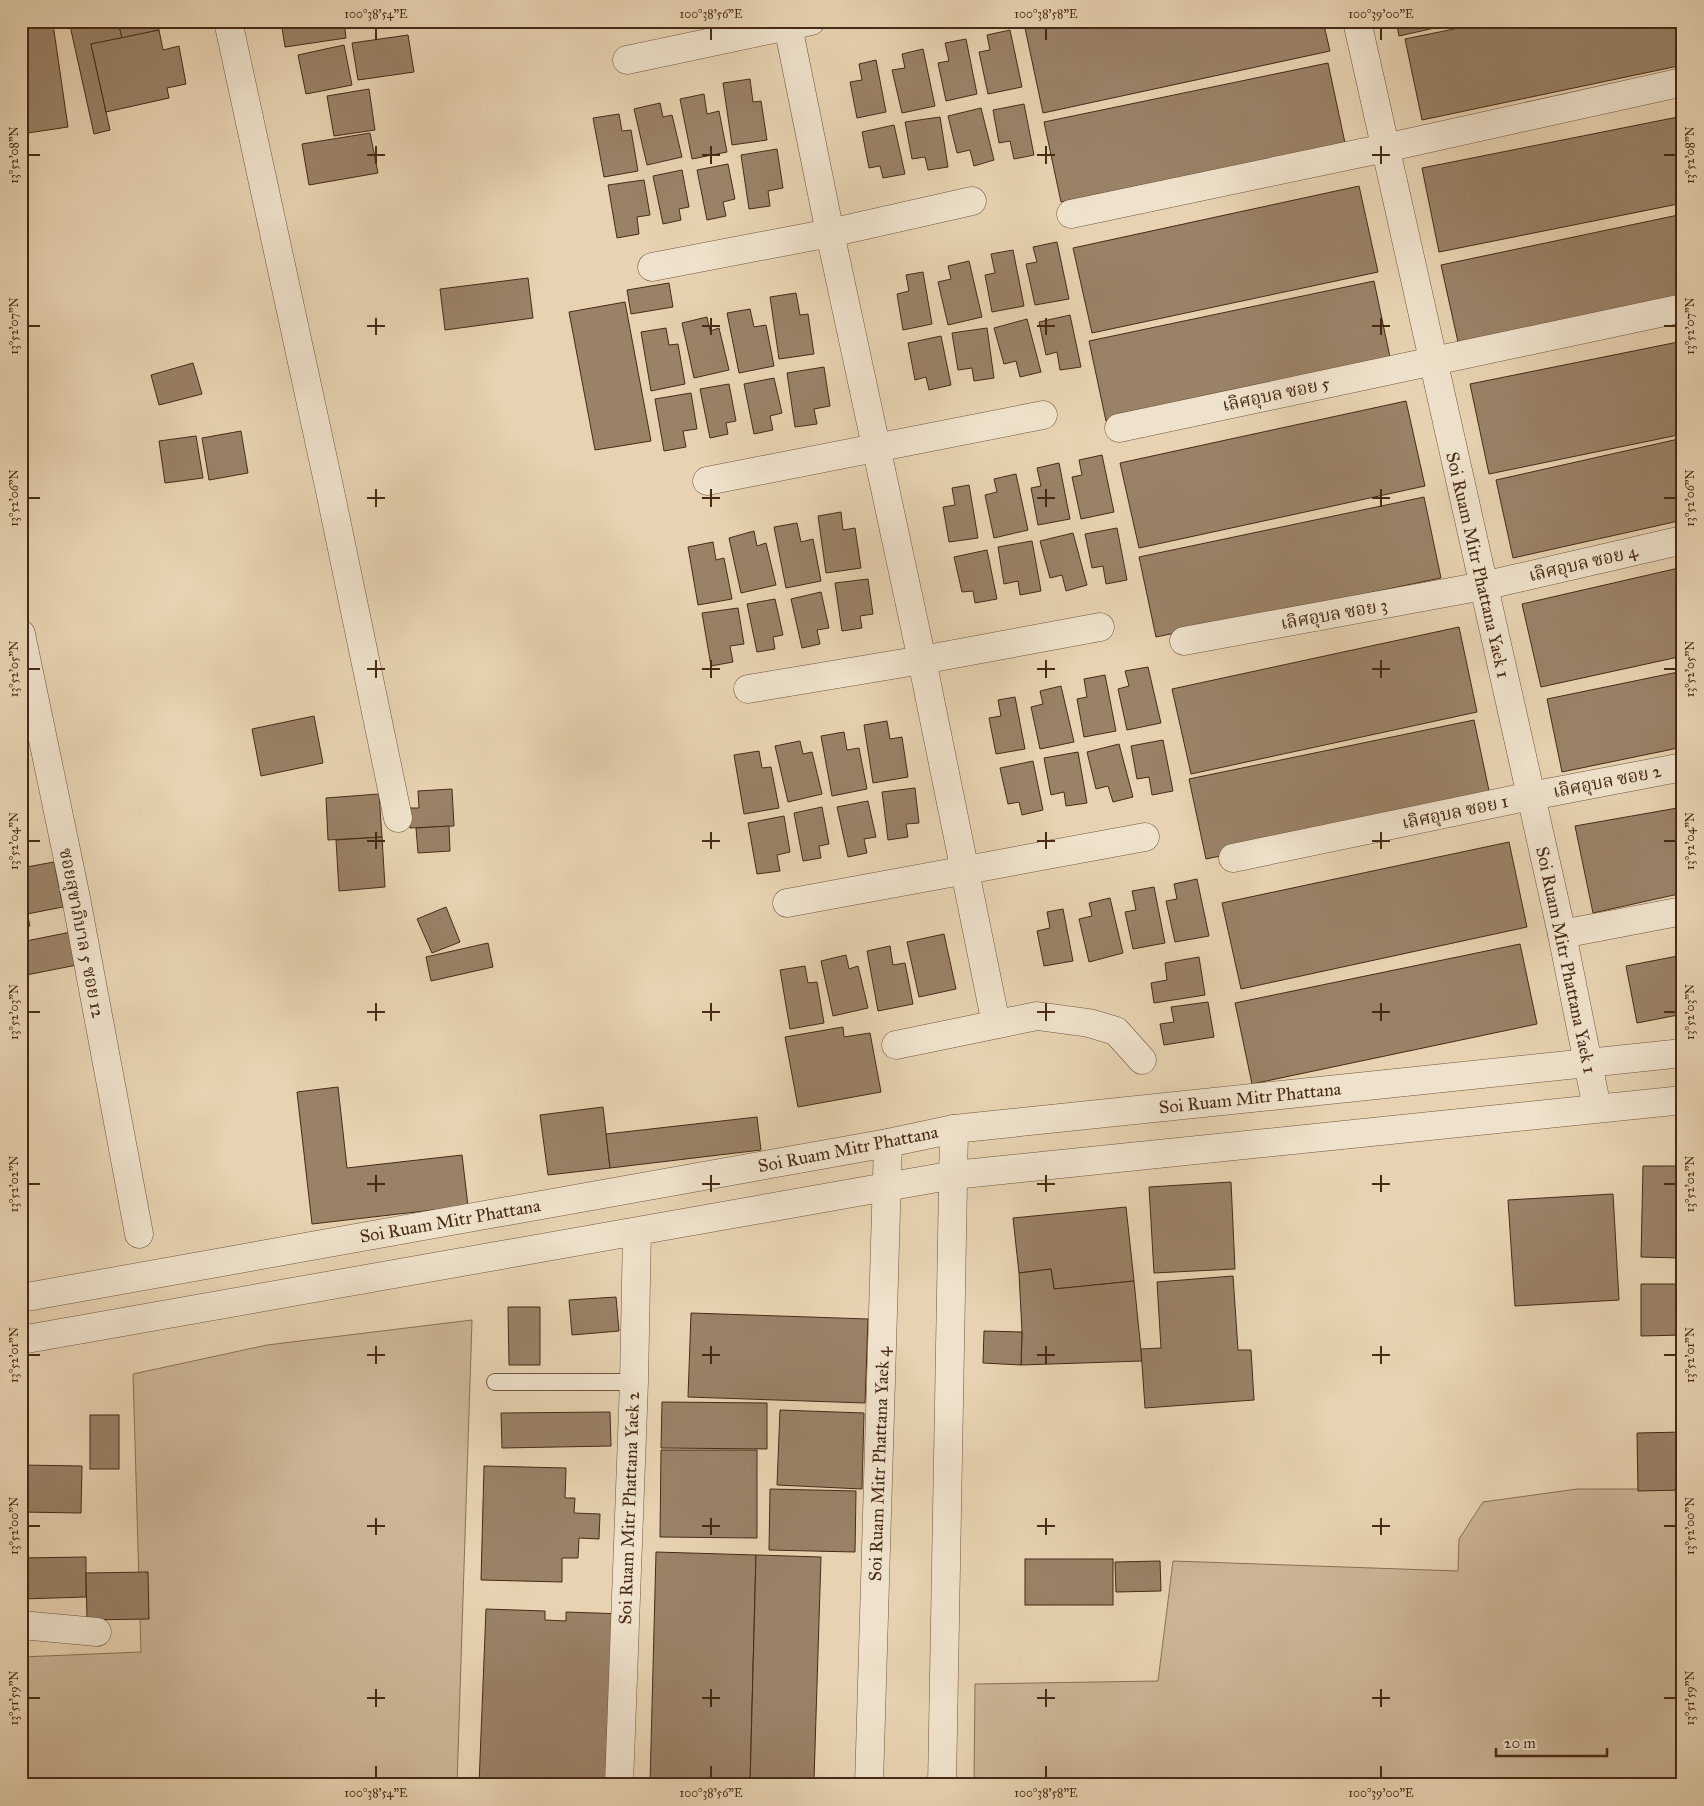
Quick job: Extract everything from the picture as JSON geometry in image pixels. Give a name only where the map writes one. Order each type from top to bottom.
[{"type":"street","points":[[228,21],[330,491],[398,818]]},
{"type":"street","name":"Soi Ruam Mitr Phattana Yaek 1","points":[[1356,21],[1562,934],[1598,1108]]},
{"type":"street","points":[[627,60],[795,23],[830,233],[922,660],[996,1024]]},
{"type":"street","points":[[1071,214],[1385,148],[1683,82]]},
{"type":"street","points":[[652,267],[830,233],[972,201]]},
{"type":"street","name":"เลิศอุบล ซอย 5","points":[[1119,428],[1683,308]]},
{"type":"street","points":[[708,481],[1043,415]]},
{"type":"street","name":"เลิศอุบล ซอย 4","points":[[1484,586],[1683,540]]},
{"type":"street","name":"เลิศอุบล ซอย 3","points":[[1184,641],[1484,586]]},
{"type":"street","points":[[748,689],[922,660],[1100,627]]},
{"type":"street","name":"ซอยสุขาภิบาล 5 ซอย 12","points":[[21,634],[75,893],[139,1234]]},
{"type":"street","name":"เลิศอุบล ซอย 2","points":[[1530,796],[1683,767]]},
{"type":"street","name":"เลิศอุบล ซอย 1","points":[[1233,858],[1530,796]]},
{"type":"street","points":[[787,903],[1145,838]]},
{"type":"street","points":[[1562,934],[1683,911]]},
{"type":"street","points":[[896,1046],[1037,1016],[1089,1023],[1116,1031],[1142,1060]]},
{"type":"street","name":"Soi Ruam Mitr Phattana","points":[[21,1298],[888,1143],[954,1129],[1683,1053]]},
{"type":"street","points":[[21,1340],[954,1175],[1683,1100]]},
{"type":"street","points":[[942,1785],[954,1129]]},
{"type":"street","name":"Soi Ruam Mitr Phattana Yaek 4","points":[[869,1785],[888,1143]]},
{"type":"street","name":"Soi Ruam Mitr Phattana Yaek 2","points":[[619,1785],[638,1232]]},
{"type":"street","points":[[21,1625],[97,1632]]},
{"type":"lane","points":[[495,1382],[634,1382]]},
{"type":"shaded area","points":[[472,1320],[457,1785],[21,1785],[21,1657],[141,1652],[133,1374],[267,1345]]},
{"type":"shaded area","points":[[1577,1489],[1683,1489],[1683,1785],[974,1785],[975,1684],[1158,1681],[1173,1561],[1458,1571],[1459,1539],[1483,1502]]},
{"type":"building","points":[[69,21],[118,21],[122,38],[91,44],[110,130],[94,134]]},
{"type":"building","points":[[118,21],[157,21],[159,30],[122,38]]},
{"type":"building","points":[[281,21],[344,21],[346,38],[285,47]]},
{"type":"building","points":[[1055,21],[1323,21],[1330,51],[1043,113],[1025,28]]},
{"type":"building","points":[[1396,21],[1466,21],[1399,36]]},
{"type":"building","points":[[1493,21],[1683,21],[1683,65],[1422,120],[1405,39]]},
{"type":"building","points":[[53,24],[68,127],[21,134],[21,29]]},
{"type":"building","points":[[159,30],[163,50],[179,46],[186,84],[167,88],[169,98],[106,112],[91,44]]},
{"type":"building","points":[[1010,30],[1022,87],[988,94],[979,52],[990,50],[987,35]]},
{"type":"building","points":[[408,35],[414,72],[358,80],[352,43]]},
{"type":"building","points":[[966,39],[977,94],[946,101],[938,63],[949,61],[945,43]]},
{"type":"building","points":[[344,45],[352,85],[306,94],[298,55]]},
{"type":"building","points":[[923,49],[935,106],[902,113],[892,70],[905,68],[902,54]]},
{"type":"building","points":[[876,60],[886,112],[857,118],[850,82],[862,80],[859,64]]},
{"type":"building","points":[[1328,63],[1345,143],[1061,202],[1044,122]]},
{"type":"building","points":[[750,79],[753,102],[761,101],[767,140],[732,145],[723,83]]},
{"type":"building","points":[[369,89],[375,130],[334,136],[327,96]]},
{"type":"building","points":[[704,94],[707,114],[719,111],[727,152],[692,159],[680,99]]},
{"type":"building","points":[[660,103],[663,117],[672,115],[682,157],[647,165],[634,109]]},
{"type":"building","points":[[1024,104],[1034,155],[1014,159],[1010,141],[999,143],[993,110]]},
{"type":"building","points":[[981,108],[994,160],[974,166],[970,150],[957,153],[948,116]]},
{"type":"building","points":[[619,114],[622,131],[631,130],[638,171],[604,177],[593,118]]},
{"type":"building","points":[[1683,116],[1683,203],[1439,252],[1422,168]]},
{"type":"building","points":[[940,117],[948,167],[928,170],[925,157],[912,159],[905,122]]},
{"type":"building","points":[[894,125],[905,174],[883,178],[880,166],[869,168],[862,132]]},
{"type":"building","points":[[370,133],[378,173],[309,185],[302,144]]},
{"type":"building","points":[[777,149],[783,188],[768,191],[770,206],[749,209],[741,155]]},
{"type":"building","points":[[728,164],[735,199],[723,202],[726,216],[707,220],[697,170]]},
{"type":"building","points":[[682,170],[689,207],[679,209],[681,220],[663,224],[653,176]]},
{"type":"building","points":[[644,180],[650,215],[637,217],[639,234],[617,238],[608,185]]},
{"type":"building","points":[[1359,186],[1378,272],[1092,333],[1073,248]]},
{"type":"building","points":[[1683,214],[1683,295],[1458,342],[1441,265]]},
{"type":"building","points":[[1057,242],[1069,299],[1035,305],[1026,264],[1037,262],[1033,247]]},
{"type":"building","points":[[1013,250],[1024,306],[992,312],[985,275],[995,273],[991,254]]},
{"type":"building","points":[[969,261],[982,317],[948,325],[938,282],[951,279],[948,266]]},
{"type":"building","points":[[923,272],[932,324],[903,330],[897,294],[909,291],[906,275]]},
{"type":"building","points":[[528,278],[533,318],[445,330],[440,289]]},
{"type":"building","points":[[1374,281],[1391,362],[1106,421],[1089,341]]},
{"type":"building","points":[[669,283],[673,307],[631,314],[627,290]]},
{"type":"building","points":[[796,293],[800,315],[808,314],[814,354],[779,359],[770,297]]},
{"type":"building","points":[[625,302],[651,441],[595,450],[569,312]]},
{"type":"building","points":[[750,309],[754,327],[766,325],[774,366],[739,373],[727,313]]},
{"type":"building","points":[[1070,315],[1081,367],[1060,370],[1057,352],[1046,355],[1039,322]]},
{"type":"building","points":[[707,317],[710,331],[719,328],[729,370],[694,378],[682,323]]},
{"type":"building","points":[[1027,319],[1041,372],[1020,377],[1016,361],[1004,364],[994,328]]},
{"type":"building","points":[[666,328],[669,345],[678,344],[685,384],[651,391],[641,332]]},
{"type":"building","points":[[987,328],[994,378],[974,381],[972,368],[958,370],[952,333]]},
{"type":"building","points":[[941,336],[951,385],[929,390],[926,377],[915,380],[908,343]]},
{"type":"building","points":[[1683,341],[1683,434],[1489,474],[1470,384]]},
{"type":"building","points":[[193,363],[202,394],[159,405],[151,375]]},
{"type":"building","points":[[824,367],[830,406],[814,409],[817,424],[795,427],[787,373]]},
{"type":"building","points":[[774,378],[782,413],[770,416],[773,430],[754,434],[744,384]]},
{"type":"building","points":[[729,384],[736,421],[726,423],[728,434],[710,438],[700,389]]},
{"type":"building","points":[[691,393],[697,429],[683,431],[686,447],[664,451],[655,399]]},
{"type":"building","points":[[1406,401],[1425,486],[1139,548],[1120,463]]},
{"type":"building","points":[[241,431],[248,473],[209,480],[202,438]]},
{"type":"building","points":[[196,436],[203,478],[165,483],[159,441]]},
{"type":"building","points":[[1683,438],[1683,520],[1513,558],[1496,480]]},
{"type":"building","points":[[1102,455],[1114,512],[1081,519],[1072,477],[1082,475],[1079,460]]},
{"type":"building","points":[[1059,463],[1070,519],[1038,525],[1031,488],[1041,486],[1037,468]]},
{"type":"building","points":[[1016,474],[1028,530],[994,538],[985,495],[997,492],[994,479]]},
{"type":"building","points":[[969,485],[978,538],[949,542],[943,507],[955,505],[952,488]]},
{"type":"building","points":[[1424,497],[1441,578],[1156,637],[1139,557]]},
{"type":"building","points":[[841,512],[843,530],[855,528],[861,568],[826,573],[818,516]]},
{"type":"building","points":[[797,523],[801,542],[813,539],[821,581],[786,588],[774,527]]},
{"type":"building","points":[[1117,528],[1127,580],[1106,584],[1103,566],[1092,568],[1085,534]]},
{"type":"building","points":[[754,531],[757,546],[766,543],[776,585],[741,593],[729,538]]},
{"type":"building","points":[[1073,533],[1087,585],[1066,591],[1062,575],[1050,578],[1040,541]]},
{"type":"building","points":[[1032,541],[1041,591],[1020,595],[1018,581],[1004,584],[998,547]]},
{"type":"building","points":[[713,542],[716,560],[724,558],[732,599],[698,605],[688,547]]},
{"type":"building","points":[[987,550],[997,599],[975,603],[973,591],[962,592],[954,557]]},
{"type":"building","points":[[1683,567],[1683,656],[1541,687],[1522,604]]},
{"type":"building","points":[[868,579],[873,614],[860,616],[862,628],[842,631],[835,583]]},
{"type":"building","points":[[821,592],[829,628],[817,630],[820,644],[802,648],[791,599]]},
{"type":"building","points":[[775,599],[783,635],[773,637],[775,649],[757,652],[747,604]]},
{"type":"building","points":[[738,608],[744,644],[730,646],[733,662],[711,666],[702,613]]},
{"type":"building","points":[[1459,627],[1477,712],[1191,774],[1172,689]]},
{"type":"building","points":[[1148,667],[1161,723],[1127,730],[1118,689],[1129,686],[1125,671]]},
{"type":"building","points":[[1683,671],[1683,747],[1562,772],[1547,699]]},
{"type":"building","points":[[1105,675],[1116,731],[1084,737],[1077,699],[1087,697],[1084,679]]},
{"type":"building","points":[[1061,686],[1074,742],[1040,749],[1031,707],[1043,704],[1040,691]]},
{"type":"building","points":[[1015,697],[1025,749],[996,754],[989,718],[1001,716],[998,700]]},
{"type":"building","points":[[314,716],[323,763],[261,776],[252,729]]},
{"type":"building","points":[[1474,720],[1491,800],[1206,859],[1189,779]]},
{"type":"building","points":[[887,721],[890,739],[902,737],[908,777],[873,783],[864,725]]},
{"type":"building","points":[[844,732],[847,750],[859,748],[867,789],[832,796],[821,736]]},
{"type":"building","points":[[1163,740],[1173,791],[1152,795],[1149,777],[1137,779],[1131,746]]},
{"type":"building","points":[[800,741],[803,754],[812,752],[822,794],[788,802],[775,746]]},
{"type":"building","points":[[1119,744],[1133,797],[1113,802],[1108,786],[1096,789],[1087,752]]},
{"type":"building","points":[[759,751],[762,768],[771,767],[779,808],[744,814],[734,755]]},
{"type":"building","points":[[1078,752],[1087,803],[1066,806],[1064,792],[1051,795],[1044,758]]},
{"type":"building","points":[[1033,761],[1043,810],[1022,815],[1019,802],[1008,804],[1000,768]]},
{"type":"building","points":[[915,788],[919,823],[906,824],[908,837],[888,840],[882,792]]},
{"type":"building","points":[[452,789],[454,826],[410,828],[408,808],[419,808],[418,791]]},
{"type":"building","points":[[379,794],[382,837],[328,840],[326,798]]},
{"type":"building","points":[[868,801],[876,837],[864,839],[867,853],[848,857],[837,807]]},
{"type":"building","points":[[822,807],[829,844],[819,846],[821,858],[803,861],[794,813]]},
{"type":"building","points":[[1683,807],[1683,893],[1593,913],[1575,826]]},
{"type":"building","points":[[784,816],[790,852],[777,855],[780,871],[757,874],[748,823]]},
{"type":"building","points":[[449,826],[450,851],[418,853],[416,828]]},
{"type":"building","points":[[382,837],[385,887],[339,891],[336,840]]},
{"type":"building","points":[[1509,842],[1527,927],[1241,989],[1222,903]]},
{"type":"building","points":[[54,862],[63,907],[27,914],[21,884],[21,868]]},
{"type":"building","points":[[1197,879],[1209,936],[1175,942],[1166,901],[1177,899],[1174,884]]},
{"type":"building","points":[[21,884],[30,926],[21,927]]},
{"type":"building","points":[[1154,887],[1165,943],[1133,949],[1125,912],[1136,910],[1132,891]]},
{"type":"building","points":[[1110,898],[1123,953],[1089,962],[1079,919],[1092,916],[1089,903]]},
{"type":"building","points":[[446,907],[460,942],[432,953],[417,919]]},
{"type":"building","points":[[1063,909],[1073,961],[1044,966],[1037,931],[1050,928],[1047,912]]},
{"type":"building","points":[[71,932],[77,965],[21,976],[21,942]]},
{"type":"building","points":[[944,934],[956,989],[919,997],[907,942]]},
{"type":"building","points":[[488,943],[493,967],[431,981],[426,957]]},
{"type":"building","points":[[1520,944],[1537,1024],[1252,1084],[1235,1003]]},
{"type":"building","points":[[890,946],[893,965],[905,963],[913,1004],[878,1011],[867,951]]},
{"type":"building","points":[[846,955],[849,969],[858,966],[868,1008],[833,1016],[821,961]]},
{"type":"building","points":[[1683,955],[1683,1014],[1637,1023],[1626,966]]},
{"type":"building","points":[[1199,957],[1205,995],[1154,1003],[1151,983],[1167,980],[1165,963]]},
{"type":"building","points":[[805,966],[808,983],[817,982],[824,1023],[790,1029],[780,970]]},
{"type":"building","points":[[1208,1002],[1214,1037],[1164,1045],[1160,1024],[1174,1022],[1171,1007]]},
{"type":"building","points":[[843,1027],[844,1037],[870,1033],[881,1092],[798,1107],[785,1037]]},
{"type":"building","points":[[338,1087],[347,1168],[462,1155],[468,1206],[312,1224],[297,1092]]},
{"type":"building","points":[[603,1107],[610,1168],[548,1175],[540,1115]]},
{"type":"building","points":[[757,1117],[761,1150],[610,1168],[606,1134]]},
{"type":"building","points":[[1643,1166],[1683,1166],[1682,1258],[1641,1257]]},
{"type":"building","points":[[1231,1182],[1235,1269],[1154,1273],[1149,1187]]},
{"type":"building","points":[[1613,1194],[1619,1300],[1515,1306],[1508,1200]]},
{"type":"building","points":[[1126,1207],[1134,1281],[1054,1289],[1051,1269],[1019,1273],[1013,1218]]},
{"type":"building","points":[[1051,1269],[1054,1289],[1134,1281],[1142,1361],[1021,1365],[1022,1332],[1019,1273]]},
{"type":"building","points":[[1233,1276],[1238,1350],[1251,1350],[1254,1400],[1145,1408],[1141,1349],[1161,1348],[1157,1282]]},
{"type":"building","points":[[1641,1284],[1683,1284],[1683,1335],[1641,1336]]},
{"type":"building","points":[[616,1297],[619,1331],[572,1335],[569,1300]]},
{"type":"building","points":[[508,1307],[540,1307],[540,1365],[509,1365]]},
{"type":"building","points":[[691,1313],[868,1319],[865,1403],[688,1397]]},
{"type":"building","points":[[984,1331],[1022,1332],[1021,1365],[983,1363]]},
{"type":"building","points":[[662,1402],[767,1403],[767,1449],[661,1448]]},
{"type":"building","points":[[780,1410],[864,1413],[862,1489],[777,1485]]},
{"type":"building","points":[[610,1412],[611,1446],[502,1448],[501,1413]]},
{"type":"building","points":[[90,1415],[119,1415],[119,1469],[90,1469]]},
{"type":"building","points":[[1683,1432],[1683,1490],[1638,1491],[1637,1433]]},
{"type":"building","points":[[661,1450],[757,1450],[757,1538],[660,1537]]},
{"type":"building","points":[[21,1465],[82,1466],[81,1513],[21,1512]]},
{"type":"building","points":[[484,1466],[566,1468],[565,1498],[575,1498],[574,1513],[600,1514],[599,1539],[579,1538],[578,1558],[562,1558],[562,1582],[481,1580]]},
{"type":"building","points":[[770,1489],[856,1491],[855,1552],[769,1550]]},
{"type":"building","points":[[656,1552],[756,1555],[750,1785],[650,1785]]},
{"type":"building","points":[[756,1555],[821,1557],[814,1780],[794,1780],[794,1785],[750,1785]]},
{"type":"building","points":[[86,1557],[86,1597],[21,1599],[21,1558]]},
{"type":"building","points":[[1025,1559],[1113,1559],[1113,1605],[1025,1605]]},
{"type":"building","points":[[1160,1561],[1161,1591],[1116,1592],[1115,1562]]},
{"type":"building","points":[[148,1572],[149,1619],[87,1620],[86,1573]]},
{"type":"building","points":[[486,1609],[545,1611],[545,1620],[566,1621],[566,1612],[624,1614],[617,1785],[479,1785]]},
{"type":"building","points":[[1529,1782],[1603,1785],[1529,1785]]}]
